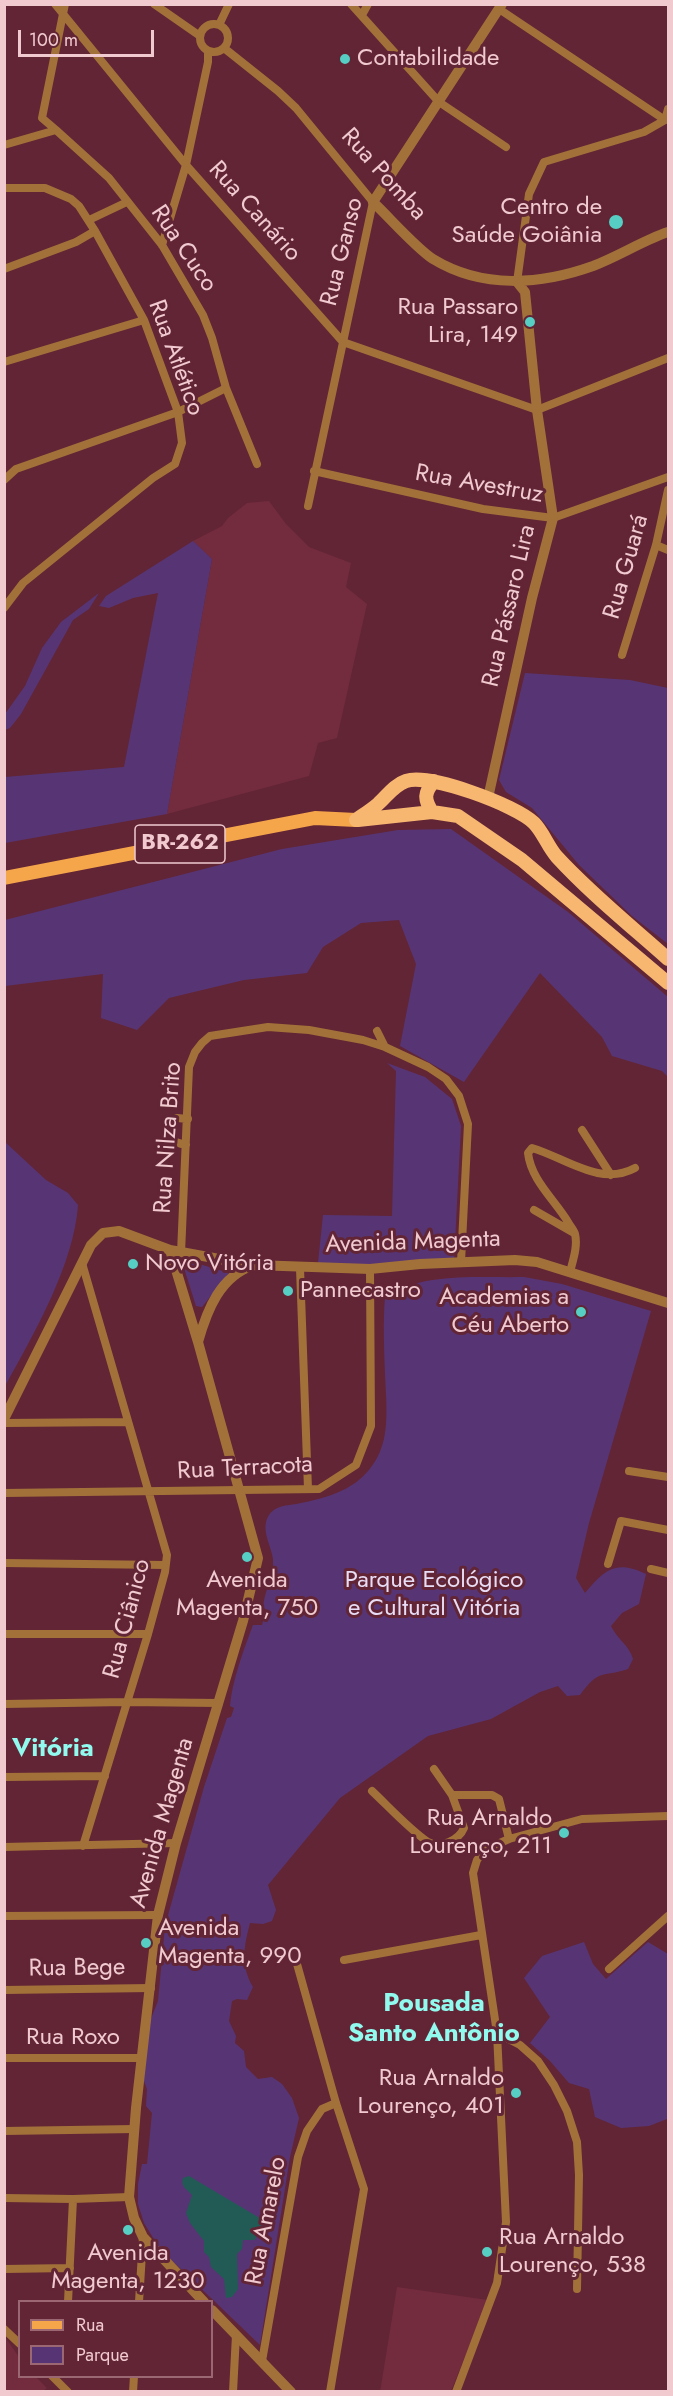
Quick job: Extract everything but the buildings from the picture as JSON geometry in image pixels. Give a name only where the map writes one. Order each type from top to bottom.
[{"type":"highway","points":[[356,820],[377,805],[403,781],[415,779],[434,781],[488,798],[534,823],[555,855],[582,883],[669,959]]},
{"type":"highway","points":[[432,812],[425,800],[426,791],[434,781]]},
{"type":"highway","name":"BR-262","points":[[356,820],[432,812],[458,816],[522,860],[669,983]]},
{"type":"main road","name":"BR-262","points":[[4,878],[315,818],[356,820]]},
{"type":"street","name":"Rua Canário","points":[[55,4],[64,8],[186,165],[343,342],[537,410]]},
{"type":"street","points":[[154,4],[200,36],[202,45],[208,51],[217,52],[224,48],[228,35],[219,25]]},
{"type":"street","points":[[219,25],[229,4]]},
{"type":"street","points":[[351,4],[439,102],[506,147]]},
{"type":"street","points":[[362,15],[368,4]]},
{"type":"street","points":[[500,7],[665,120]]},
{"type":"street","name":"Rua Ganso","points":[[308,506],[373,202],[500,7]]},
{"type":"street","points":[[56,130],[42,118],[64,8]]},
{"type":"street","points":[[200,36],[207,26],[219,25]]},
{"type":"street","name":"Rua Pomba","points":[[224,48],[296,108],[373,202],[432,258],[476,278],[517,282],[548,279],[593,266],[669,232]]},
{"type":"street","points":[[162,245],[186,165],[208,62],[208,51]]},
{"type":"street","points":[[517,282],[529,194],[544,162],[644,132],[665,120],[669,109]]},
{"type":"street","points":[[4,145],[56,130]]},
{"type":"street","name":"Rua Cuco","points":[[56,130],[109,178],[162,245],[203,315],[226,388],[257,464]]},
{"type":"street","name":"Rua Atlético","points":[[4,188],[45,188],[71,199],[80,206],[144,320],[178,412],[182,443],[175,464],[153,478],[23,583],[4,608]]},
{"type":"street","points":[[89,220],[127,202]]},
{"type":"street","points":[[4,269],[76,242],[95,231]]},
{"type":"street","name":"Rua Pássaro Lira","points":[[488,798],[531,598],[553,518],[537,410],[525,292],[517,282]]},
{"type":"street","points":[[4,362],[144,320]]},
{"type":"street","points":[[537,410],[669,358]]},
{"type":"street","points":[[4,480],[16,469],[178,412],[226,388]]},
{"type":"street","name":"Rua Avestruz","points":[[314,471],[483,509],[553,518],[669,477]]},
{"type":"street","name":"Rua Guará","points":[[622,655],[656,545],[669,490]]},
{"type":"street","points":[[656,545],[669,550]]},
{"type":"street","name":"Rua Nilza Brito","points":[[181,1253],[189,1067],[195,1052],[210,1036],[268,1027],[309,1030],[363,1040],[428,1066],[446,1079],[459,1096],[468,1124],[461,1262]]},
{"type":"street","points":[[377,1031],[385,1047]]},
{"type":"street","points":[[186,1145],[177,1143],[168,1137],[166,1130],[169,1122],[177,1118],[188,1119]]},
{"type":"street","points":[[582,1130],[611,1175]]},
{"type":"street","points":[[570,1272],[575,1233],[529,1165],[528,1153],[532,1148],[548,1153],[573,1166],[611,1175],[624,1174],[636,1168]]},
{"type":"street","points":[[534,1210],[575,1233]]},
{"type":"street","name":"Avenida Magenta","points":[[82,1263],[91,1245],[103,1233],[119,1232],[181,1253],[254,1265],[370,1269],[461,1262],[515,1260],[537,1262],[669,1303]]},
{"type":"street","name":"Avenida Magenta","points":[[170,1250],[258,1558],[243,1621],[176,1843],[158,1915],[129,2197],[134,2218],[143,2237],[203,2300]]},
{"type":"street","points":[[82,1263],[4,1421],[127,1422]]},
{"type":"street","name":"Rua Ciânico","points":[[82,1263],[167,1555],[148,1634],[83,1846]]},
{"type":"street","points":[[198,1342],[206,1317],[221,1290],[239,1270],[254,1265]]},
{"type":"street","points":[[300,1268],[308,1489]]},
{"type":"street","name":"Rua Terracota","points":[[4,1493],[319,1489],[356,1465],[371,1426],[370,1269]]},
{"type":"street","points":[[189,1314],[200,1319],[206,1317]]},
{"type":"street","points":[[629,1471],[669,1477]]},
{"type":"street","points":[[609,1564],[621,1521],[669,1530]]},
{"type":"street","points":[[4,1563],[165,1565]]},
{"type":"street","points":[[651,1569],[669,1573]]},
{"type":"street","points":[[4,1635],[148,1634]]},
{"type":"street","points":[[4,1704],[126,1701],[219,1703]]},
{"type":"street","points":[[372,1791],[430,1843],[444,1844],[461,1835],[464,1828],[452,1796],[434,1769]]},
{"type":"street","points":[[4,1777],[105,1776]]},
{"type":"street","points":[[452,1796],[492,1795],[499,1799],[509,1839]]},
{"type":"street","points":[[456,2391],[497,2283],[506,2222],[497,2033],[473,1873],[477,1860],[486,1849],[509,1839],[582,1819],[669,1816]]},
{"type":"street","points":[[4,1847],[176,1843]]},
{"type":"street","points":[[4,1916],[158,1915]]},
{"type":"street","points":[[609,1969],[669,1916]]},
{"type":"street","points":[[344,1960],[481,1935]]},
{"type":"street","points":[[297,1964],[336,2103],[364,2189],[330,2391]]},
{"type":"street","name":"Rua Bege","points":[[4,1990],[151,1988]]},
{"type":"street","points":[[497,2033],[520,2045],[537,2061],[554,2085],[567,2111],[577,2142],[579,2175],[577,2289]]},
{"type":"street","name":"Rua Roxo","points":[[4,2058],[142,2058]]},
{"type":"street","name":"Rua Amarelo","points":[[262,2361],[298,2157],[307,2131],[322,2109],[336,2103]]},
{"type":"street","points":[[4,2131],[135,2129]]},
{"type":"street","points":[[4,2198],[129,2197]]},
{"type":"street","points":[[68,2300],[73,2199]]},
{"type":"street","points":[[139,2300],[143,2237]]},
{"type":"street","points":[[4,2269],[70,2268]]},
{"type":"street","points":[[213,2311],[291,2391]]},
{"type":"street","points":[[4,2329],[18,2342]]},
{"type":"street","points":[[233,2391],[236,2335]]},
{"type":"street","points":[[54,2378],[65,2389]]},
{"type":"shaded area","points":[[269,501],[286,524],[309,547],[351,563],[346,587],[367,604],[337,738],[318,743],[309,776],[167,814],[212,559],[193,541],[222,526],[228,518],[247,503]]},
{"type":"shaded area","points":[[397,2287],[488,2300],[451,2391],[380,2392]]},
{"type":"shaded area","points":[[5,2337],[18,2356],[18,2378],[37,2378],[47,2388],[43,2391],[5,2391]]},
{"type":"green space","points":[[193,541],[212,559],[167,814],[5,843],[5,777],[124,767],[158,593],[133,598],[109,608],[99,606],[106,596]]},
{"type":"green space","points":[[99,593],[89,609],[73,620],[21,714],[10,728],[5,730],[5,714],[25,686],[42,648],[61,622]]},
{"type":"green space","points":[[525,673],[630,680],[668,688],[668,944],[632,916],[579,865],[532,808],[506,792],[499,780]]},
{"type":"green space","points":[[451,829],[568,912],[668,997],[668,1077],[662,1071],[612,1056],[602,1037],[540,973],[464,1082],[400,1046],[416,964],[399,920],[361,923],[323,947],[307,973],[244,980],[169,998],[137,1030],[101,1018],[103,974],[5,986],[5,920],[282,849],[398,830]]},
{"type":"green space","points":[[387,1063],[425,1077],[452,1099],[461,1126],[454,1261],[370,1265],[318,1263],[323,1215],[392,1216],[396,1071]]},
{"type":"green space","points":[[4,1141],[46,1180],[68,1193],[78,1205],[75,1228],[61,1274],[40,1321],[5,1386]]},
{"type":"green space","points":[[186,1260],[229,1273],[202,1307],[196,1306],[184,1268]]},
{"type":"green space","name":"Parque Ecológico e Cultural Vitória","points":[[524,1277],[562,1284],[651,1311],[589,1523],[576,1578],[585,1593],[598,1578],[611,1569],[626,1567],[646,1574],[639,1604],[622,1613],[611,1626],[633,1659],[628,1669],[597,1677],[580,1695],[567,1696],[558,1686],[540,1692],[491,1719],[428,1736],[340,1798],[268,1885],[276,1910],[272,1921],[263,1924],[250,1923],[244,1955],[246,1971],[253,1987],[247,2000],[232,2001],[229,2021],[236,2036],[235,2043],[244,2051],[246,2067],[258,2079],[272,2077],[282,2084],[292,2098],[299,2118],[290,2157],[260,2345],[160,2249],[144,2223],[138,2204],[138,2184],[142,2164],[147,2164],[152,2113],[146,2106],[147,2089],[139,2068],[145,2034],[158,2001],[165,1926],[204,1787],[227,1718],[231,1717],[234,1708],[230,1706],[239,1665],[253,1625],[262,1625],[266,1609],[263,1608],[264,1602],[273,1566],[266,1532],[269,1515],[279,1507],[325,1497],[347,1488],[365,1475],[379,1454],[385,1435],[386,1415],[385,1296],[401,1288],[435,1280]]},
{"type":"green space","points":[[584,1942],[593,1964],[606,1979],[648,1942],[668,1954],[667,2119],[649,2126],[621,2128],[595,2117],[589,2089],[569,2083],[530,2043],[550,2017],[524,1978],[542,1956]]},
{"type":"water","points":[[189,2176],[263,2220],[255,2240],[243,2240],[242,2249],[237,2254],[238,2289],[232,2297],[226,2298],[224,2279],[211,2267],[209,2257],[204,2252],[204,2241],[190,2223],[186,2213],[192,2195],[184,2188],[182,2181],[183,2178]]},
{"type":"place","name":"Contabilidade","points":[[345,59]]},
{"type":"place","name":"Centro de Saúde Goiânia","points":[[616,222]]},
{"type":"place","name":"Rua Passaro Lira, 149","points":[[530,322]]},
{"type":"place","name":"Novo Vitória","points":[[133,1264]]},
{"type":"place","name":"Pannecastro","points":[[288,1291]]},
{"type":"place","name":"Academias a Céu Aberto","points":[[581,1312]]},
{"type":"place","name":"Avenida Magenta, 750","points":[[247,1557]]},
{"type":"place","name":"Rua Arnaldo Lourenço, 211","points":[[564,1833]]},
{"type":"place","name":"Avenida Magenta, 990","points":[[146,1943]]},
{"type":"place","name":"Rua Arnaldo Lourenço, 401","points":[[516,2093]]},
{"type":"place","name":"Avenida Magenta, 1230","points":[[128,2230]]},
{"type":"place","name":"Rua Arnaldo Lourenço, 538","points":[[487,2252]]},
{"type":"district","name":"Vitória","points":[[53,1750]]},
{"type":"district","name":"Pousada Santo Antônio","points":[[434,2020]]}]
